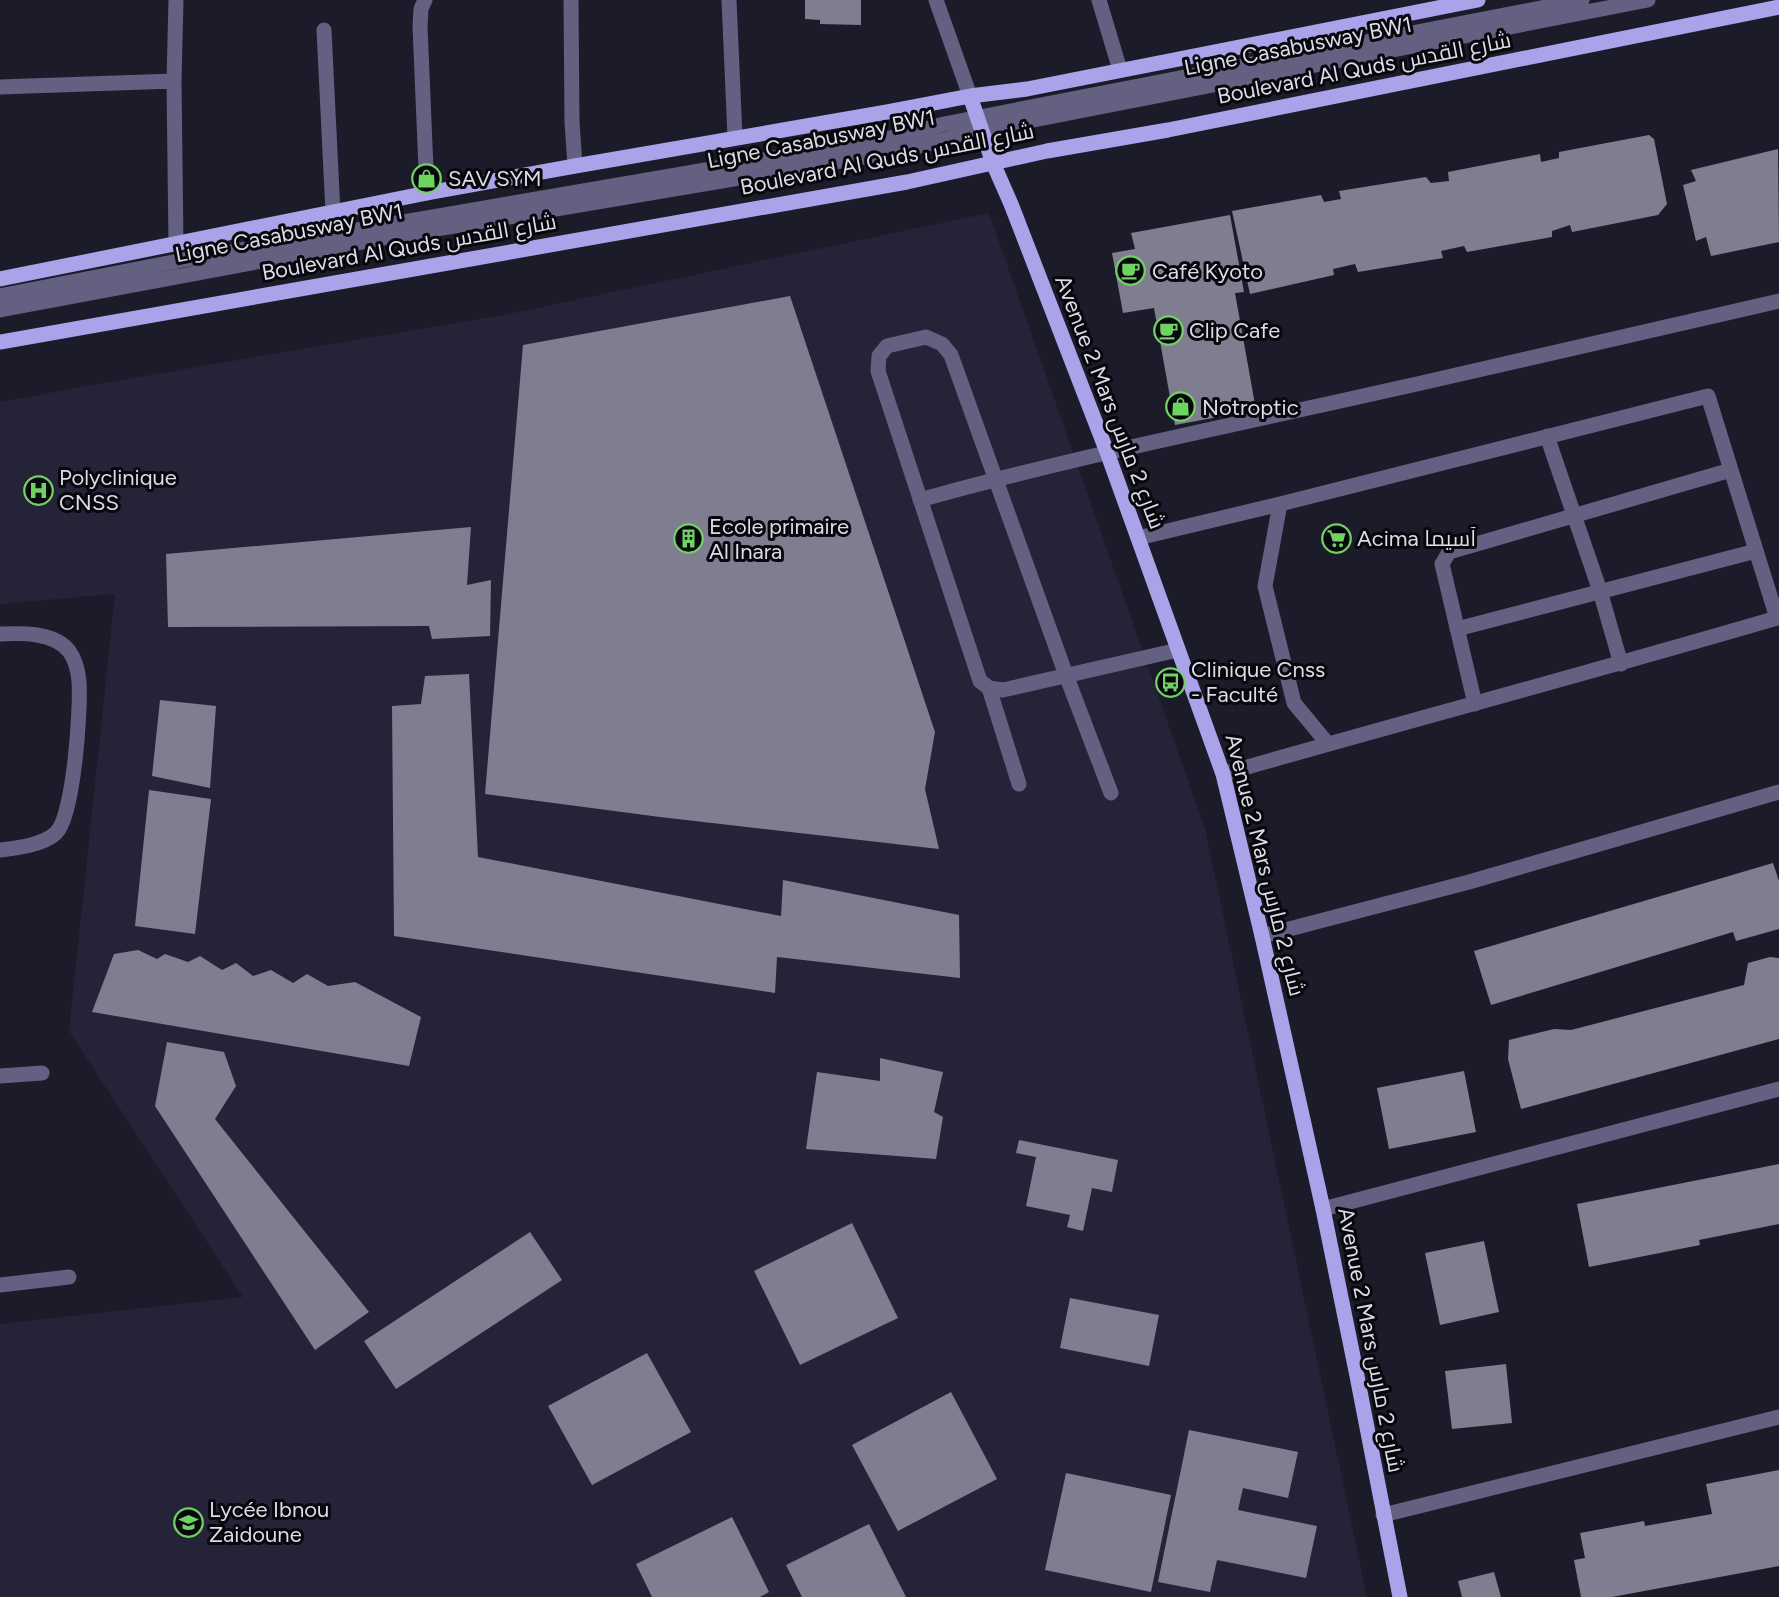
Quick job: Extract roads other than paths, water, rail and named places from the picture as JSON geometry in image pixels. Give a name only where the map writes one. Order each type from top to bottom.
[{"type":"main road","name":"Boulevard Al Quds شارع القدس","points":[[0,279],[427,193],[970,96],[1027,89],[1478,0]]},
{"type":"main road","name":"Boulevard Al Quds شارع القدس","points":[[0,342],[907,182],[1047,151],[1168,130],[1779,7]]},
{"type":"main road","name":"Avenue 2 Mars شارع 2 مارس","points":[[970,96],[993,163],[1107,452],[1223,774],[1323,1209],[1400,1597]]},
{"type":"street","points":[[176,0],[174,81],[176,245]]},
{"type":"street","points":[[424,0],[420,26],[427,193]]},
{"type":"street","points":[[571,0],[572,122],[575,166]]},
{"type":"street","points":[[729,0],[735,137]]},
{"type":"street","name":"Avenue 2 Mars شارع 2 مارس","points":[[936,0],[970,96]]},
{"type":"street","points":[[1100,0],[1120,70]]},
{"type":"street","name":"Ligne Casabusway BW1","points":[[0,310],[396,236],[900,151],[980,124],[1582,0]]},
{"type":"street","name":"Ligne Casabusway BW1","points":[[0,296],[206,256],[896,137],[944,124],[980,124],[1648,0]]},
{"type":"street","points":[[324,30],[333,213]]},
{"type":"street","points":[[0,87],[174,81]]},
{"type":"street","points":[[920,500],[996,478],[1107,452],[1512,363],[1779,301]]},
{"type":"street","points":[[1111,793],[1066,675],[951,355],[942,344],[926,337],[887,346],[879,356],[878,371],[980,681],[989,688],[1004,690],[1066,675],[1178,650]]},
{"type":"street","points":[[1138,538],[1708,396],[1778,618],[1223,774]]},
{"type":"street","points":[[1547,436],[1600,591],[1621,663]]},
{"type":"street","points":[[1475,704],[1442,564],[1449,552],[1731,470]]},
{"type":"street","points":[[1280,504],[1265,586],[1294,703],[1328,744]]},
{"type":"street","points":[[1457,629],[1756,550]]},
{"type":"street","points":[[0,634],[43,636],[67,649],[77,670],[79,695],[73,774],[68,805],[58,832],[39,842],[0,850]]},
{"type":"street","points":[[989,688],[1019,784]]},
{"type":"street","points":[[1262,936],[1469,882],[1779,792]]},
{"type":"street","points":[[0,1076],[42,1073]]},
{"type":"street","points":[[1323,1209],[1779,1089]]},
{"type":"street","points":[[0,1285],[69,1277]]},
{"type":"street","points":[[1383,1515],[1779,1417]]},
{"type":"place","name":"SAV SYM","points":[[427,178]]},
{"type":"place","name":"Café Kyoto","points":[[1131,271]]},
{"type":"place","name":"Clip Cafe","points":[[1168,330]]},
{"type":"place","name":"Notroptic","points":[[1181,407]]},
{"type":"place","name":"Polyclinique CNSS","points":[[38,490]]},
{"type":"place","name":"Acima آسيما","points":[[1336,538]]},
{"type":"place","name":"Ecole primaire Al Inara","points":[[688,539]]},
{"type":"place","name":"Clinique Cnss - Faculté","points":[[1170,682]]},
{"type":"place","name":"Lycée Ibnou Zaidoune","points":[[188,1522]]}]
